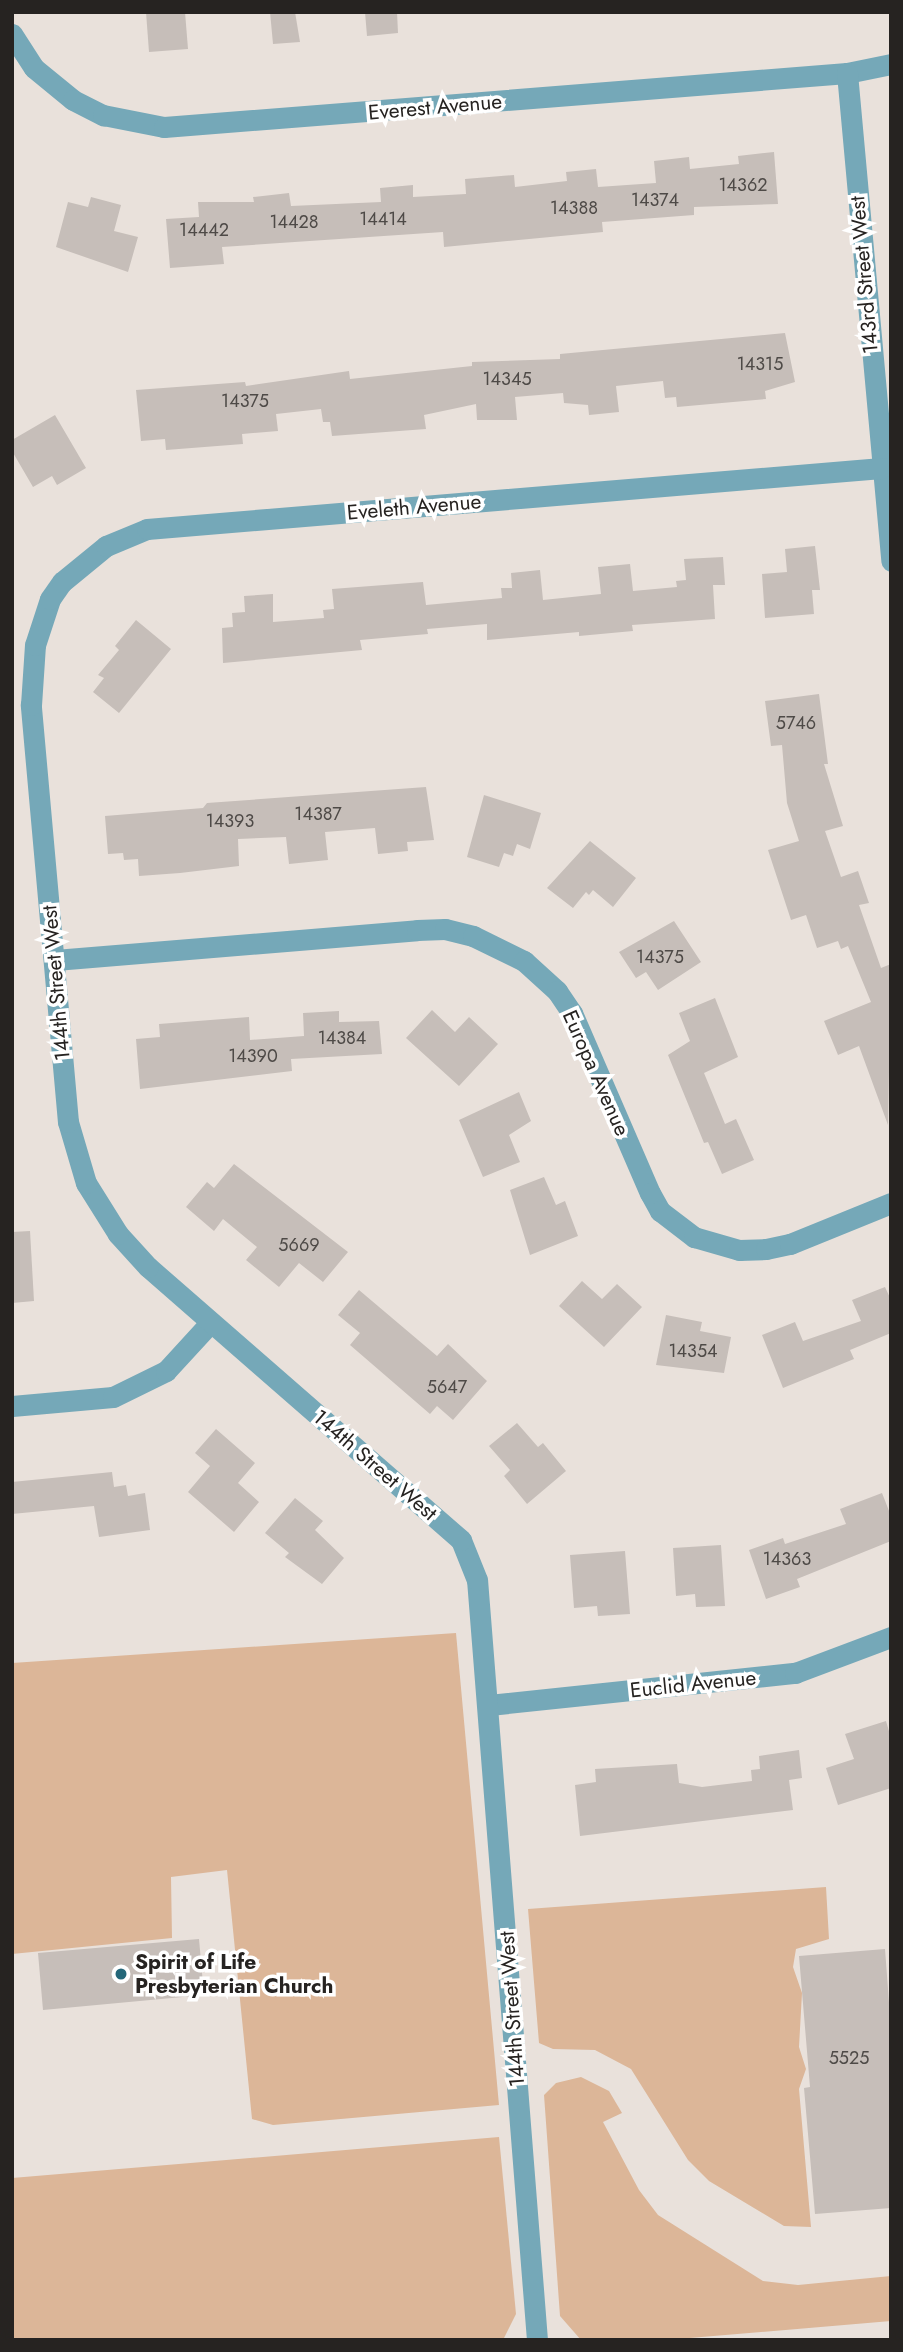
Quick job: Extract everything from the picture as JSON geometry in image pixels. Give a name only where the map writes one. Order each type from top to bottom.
[{"type":"street","name":"Everest Avenue","points":[[12,34],[34,68],[73,100],[103,115],[164,127],[847,73],[891,64]]},
{"type":"street","name":"143rd Street West","points":[[847,73],[891,561]]},
{"type":"street","name":"Eveleth Avenue","points":[[31,674],[41,620],[62,582],[106,546],[136,532],[881,468]]},
{"type":"street","name":"144th Street West","points":[[31,674],[68,1122],[86,1183],[125,1242],[210,1323],[461,1540],[477,1580],[537,2340]]},
{"type":"street","name":"Europa Avenue","points":[[55,960],[416,930],[445,929],[473,936],[524,961],[557,991],[572,1013],[649,1193],[676,1225],[713,1245],[766,1249],[790,1244],[891,1203]]},
{"type":"street","points":[[12,1406],[113,1397],[166,1371],[210,1323]]},
{"type":"street","name":"Euclid Avenue","points":[[488,1704],[795,1673],[891,1637]]},
{"type":"shaded area","points":[[456,1633],[499,2105],[273,2125],[252,2119],[227,1870],[171,1877],[172,1938],[12,1954],[12,1663]]},
{"type":"shaded area","points":[[826,1887],[829,1939],[796,1949],[793,1967],[802,1993],[799,2047],[806,2069],[799,2089],[811,2227],[784,2226],[709,2181],[688,2160],[631,2069],[595,2050],[553,2049],[539,2043],[528,1909]]},
{"type":"shaded area","points":[[581,2077],[609,2091],[622,2113],[603,2122],[639,2190],[658,2215],[763,2281],[798,2285],[891,2276],[891,2321],[666,2340],[581,2340],[560,2316],[544,2095],[556,2083]]},
{"type":"shaded area","points":[[499,2137],[516,2314],[503,2340],[12,2340],[12,2178]]},
{"type":"building","points":[[146,12],[185,12],[188,49],[149,52]]},
{"type":"building","points":[[270,12],[295,12],[300,42],[273,44]]},
{"type":"building","points":[[365,12],[397,12],[398,33],[367,36]]},
{"type":"building","points":[[774,152],[778,204],[694,207],[694,215],[602,222],[603,232],[444,247],[443,232],[222,247],[224,264],[170,268],[166,219],[199,217],[198,202],[254,202],[253,197],[289,193],[291,206],[381,202],[380,188],[413,185],[413,197],[466,194],[465,179],[514,175],[515,187],[567,181],[566,172],[596,169],[598,187],[656,183],[654,161],[689,157],[690,169],[739,164],[738,156]]},
{"type":"building","points":[[91,197],[121,205],[114,231],[138,237],[128,272],[56,247],[68,202],[88,207]]},
{"type":"building","points":[[785,333],[795,382],[765,391],[766,399],[677,407],[676,397],[665,398],[663,381],[616,386],[619,412],[589,415],[588,405],[564,403],[563,393],[515,397],[517,420],[477,420],[476,404],[424,415],[426,429],[332,436],[330,422],[323,422],[321,409],[276,414],[278,431],[242,434],[243,444],[166,450],[165,439],[141,441],[136,390],[245,382],[246,386],[349,371],[350,379],[472,366],[472,362],[560,359],[560,354]]},
{"type":"building","points":[[55,415],[86,468],[57,485],[52,476],[33,487],[12,451],[12,440]]},
{"type":"building","points":[[815,546],[820,590],[812,590],[814,614],[765,618],[762,574],[787,572],[785,549]]},
{"type":"building","points":[[723,557],[725,585],[713,585],[715,619],[632,625],[633,631],[579,636],[579,632],[487,640],[487,624],[427,629],[428,634],[360,640],[362,650],[223,663],[222,628],[233,627],[232,613],[245,612],[244,596],[273,594],[273,622],[324,618],[323,610],[334,609],[332,589],[423,582],[426,605],[502,598],[501,588],[512,588],[511,573],[540,570],[543,600],[601,594],[598,567],[630,564],[633,591],[677,587],[676,581],[686,580],[684,559]]},
{"type":"building","points":[[136,620],[171,649],[119,713],[93,692],[104,678],[98,675],[119,650],[115,646]]},
{"type":"building","points":[[819,694],[828,764],[824,764],[843,826],[825,831],[841,877],[858,871],[869,903],[859,905],[881,968],[891,964],[888,1125],[859,1046],[838,1055],[824,1021],[871,1002],[848,946],[841,949],[838,941],[817,948],[806,915],[791,920],[768,850],[799,841],[787,803],[782,745],[771,746],[765,701]]},
{"type":"building","points":[[426,787],[434,840],[407,842],[408,851],[378,854],[375,828],[325,832],[328,860],[289,864],[286,837],[238,839],[239,866],[180,873],[139,876],[138,859],[124,860],[123,853],[108,854],[105,816],[203,808],[207,803]]},
{"type":"building","points":[[484,795],[541,813],[530,849],[517,844],[513,856],[504,853],[499,867],[467,857]]},
{"type":"building","points":[[590,841],[636,878],[613,907],[593,890],[589,895],[586,892],[573,908],[547,888]]},
{"type":"building","points":[[674,921],[701,962],[658,990],[646,972],[636,978],[619,952]]},
{"type":"building","points":[[715,998],[738,1057],[704,1073],[725,1124],[736,1119],[754,1160],[722,1174],[708,1142],[704,1143],[668,1055],[690,1041],[679,1013]]},
{"type":"building","points":[[432,1010],[455,1032],[469,1017],[498,1044],[459,1086],[406,1038]]},
{"type":"building","points":[[339,1011],[339,1022],[379,1021],[382,1054],[291,1059],[292,1071],[140,1089],[136,1039],[160,1037],[159,1024],[249,1017],[250,1040],[304,1036],[303,1013]]},
{"type":"building","points":[[519,1092],[531,1121],[509,1135],[520,1162],[483,1177],[459,1120]]},
{"type":"building","points":[[234,1164],[348,1252],[323,1282],[299,1263],[279,1287],[246,1260],[257,1247],[223,1219],[214,1231],[186,1207],[207,1182],[214,1188]]},
{"type":"building","points":[[544,1177],[556,1205],[565,1201],[578,1236],[530,1255],[510,1190]]},
{"type":"building","points":[[30,1231],[34,1301],[12,1303],[12,1232]]},
{"type":"building","points":[[582,1281],[602,1299],[617,1284],[642,1307],[604,1347],[559,1306]]},
{"type":"building","points":[[885,1287],[891,1300],[891,1333],[850,1350],[854,1359],[783,1388],[762,1335],[795,1322],[803,1341],[861,1321],[852,1300]]},
{"type":"building","points":[[359,1290],[437,1356],[448,1344],[487,1381],[453,1420],[437,1406],[430,1414],[350,1345],[360,1333],[338,1315]]},
{"type":"building","points":[[666,1315],[702,1322],[700,1331],[731,1337],[724,1373],[656,1365]]},
{"type":"building","points":[[517,1423],[538,1447],[543,1443],[566,1471],[527,1504],[504,1476],[510,1470],[489,1446]]},
{"type":"building","points":[[216,1429],[255,1463],[238,1483],[259,1502],[234,1532],[188,1492],[210,1466],[195,1453]]},
{"type":"building","points":[[112,1472],[114,1487],[126,1485],[128,1496],[145,1493],[150,1530],[99,1537],[94,1506],[12,1514],[12,1482]]},
{"type":"building","points":[[882,1493],[891,1516],[891,1541],[797,1579],[800,1587],[766,1599],[749,1550],[783,1538],[785,1544],[846,1524],[840,1509]]},
{"type":"building","points":[[295,1498],[323,1521],[315,1530],[344,1558],[322,1584],[285,1557],[289,1553],[265,1533]]},
{"type":"building","points":[[721,1545],[725,1606],[696,1607],[695,1594],[676,1596],[673,1548]]},
{"type":"building","points":[[625,1551],[630,1614],[598,1616],[597,1606],[574,1608],[570,1555]]},
{"type":"building","points":[[886,1721],[891,1738],[891,1788],[838,1805],[826,1768],[854,1759],[845,1734]]},
{"type":"building","points":[[799,1750],[802,1778],[789,1780],[793,1810],[580,1836],[575,1785],[596,1782],[595,1769],[677,1764],[679,1783],[702,1787],[752,1781],[751,1770],[760,1769],[759,1756]]},
{"type":"building","name":"Spirit of Life Presbyterian Church","points":[[199,1939],[204,1995],[43,2010],[38,1953]]},
{"type":"building","points":[[885,1949],[891,2029],[891,2208],[815,2214],[804,2088],[810,2087],[799,1956]]},
{"type":"place","name":"Spirit of Life Presbyterian Church","points":[[121,1974]]}]
